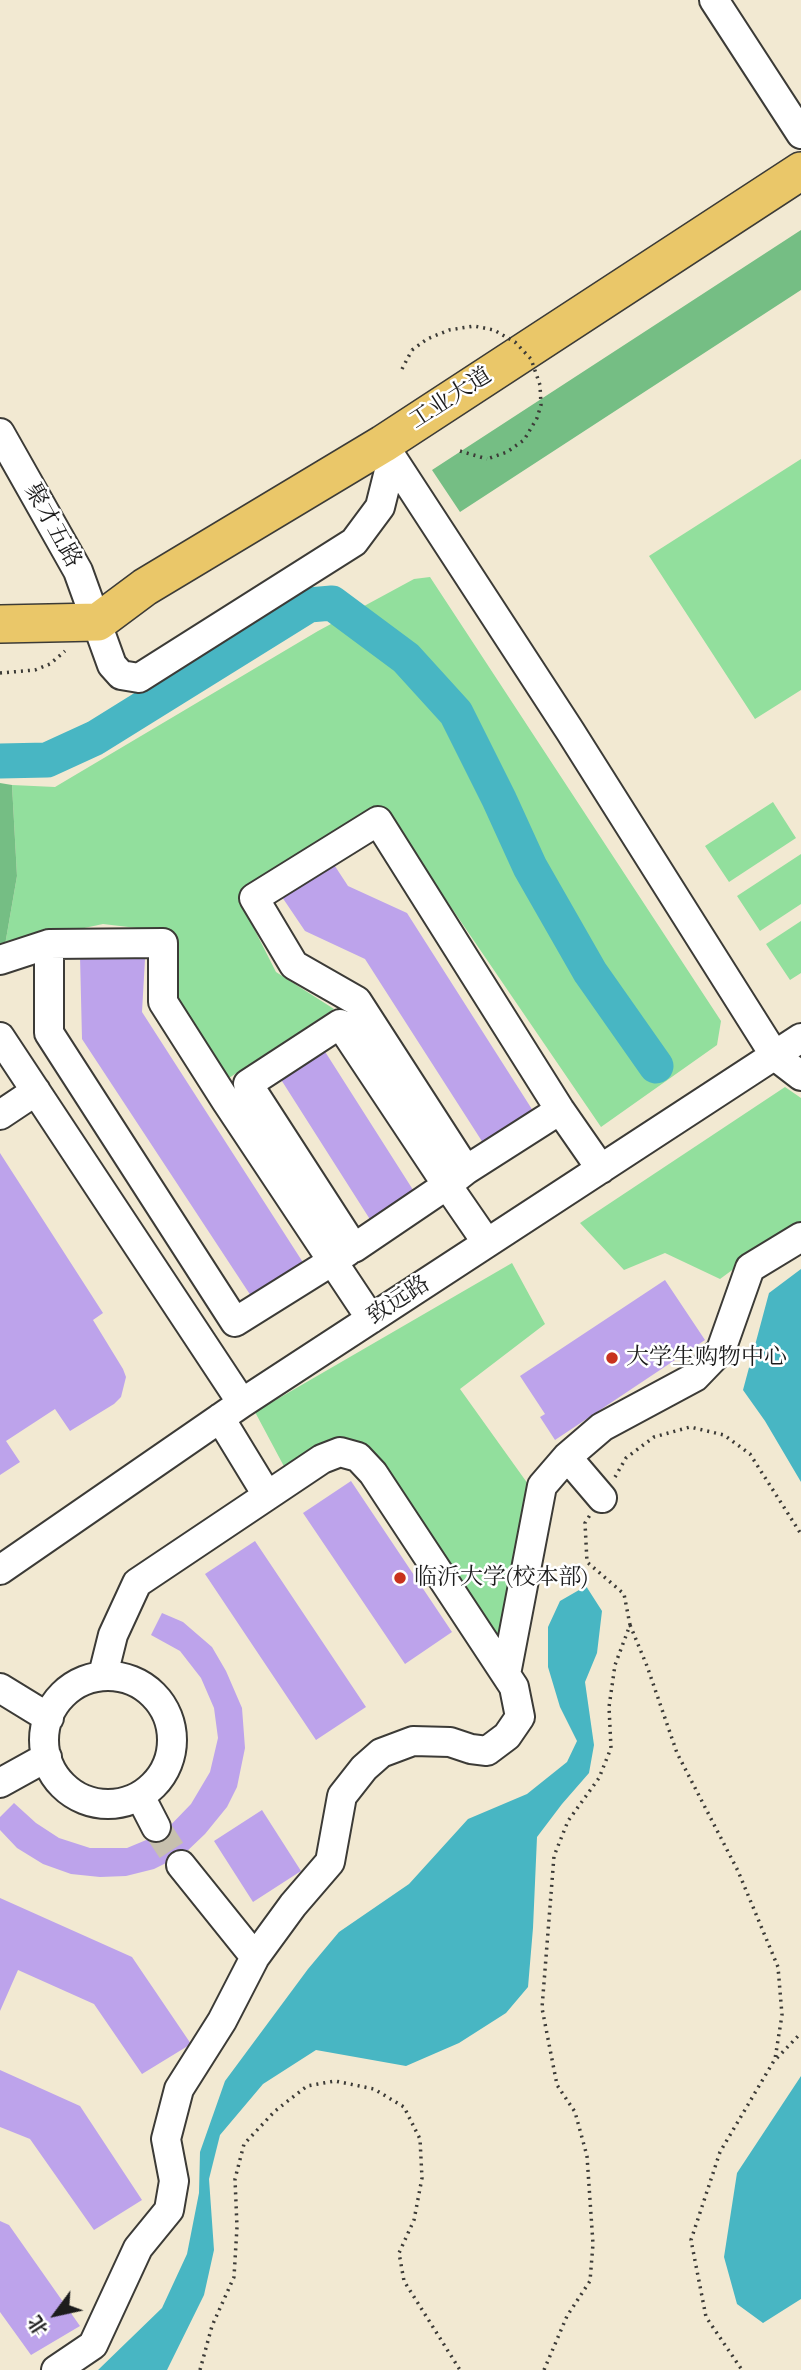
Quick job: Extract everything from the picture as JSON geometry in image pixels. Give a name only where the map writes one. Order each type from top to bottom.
[{"type":"main road","name":"工业大道","points":[[387,452],[801,171]]},
{"type":"main road","name":"工业大道","points":[[0,643],[47,643],[98,622],[145,587],[387,452],[801,192]]},
{"type":"main road","points":[[0,624],[98,622]]},
{"type":"street","points":[[714,0],[801,134]]},
{"type":"street","name":"聚才五路","points":[[0,433],[78,571],[112,665],[121,675],[139,678],[354,542],[380,507],[387,452]]},
{"type":"street","points":[[387,452],[570,731],[775,1056],[801,1076]]},
{"type":"street","points":[[229,1099],[351,1017],[357,1001],[294,964],[254,898],[378,821],[560,1110],[601,1169]]},
{"type":"street","points":[[0,960],[48,944],[163,943],[163,1002],[229,1099],[343,1255],[370,1319]]},
{"type":"street","points":[[48,944],[49,1033],[235,1322],[343,1255],[560,1110]]},
{"type":"street","points":[[351,1017],[456,1177],[487,1244]]},
{"type":"street","points":[[0,1037],[36,1091],[231,1410],[267,1495]]},
{"type":"street","name":"致远路","points":[[0,1570],[231,1410],[801,1038]]},
{"type":"street","points":[[0,1115],[36,1091]]},
{"type":"street","points":[[506,1674],[542,1486],[567,1457],[602,1427],[695,1377],[721,1350],[750,1268],[801,1237]]},
{"type":"street","points":[[56,2370],[93,2345],[138,2248],[169,2210],[174,2180],[166,2139],[178,2089],[222,2021],[254,1957],[330,1862],[342,1796],[364,1768],[381,1753],[413,1741],[450,1742],[487,1751],[507,1736],[520,1717],[514,1687],[373,1473],[358,1457],[340,1452],[321,1459],[137,1583],[113,1635],[103,1675]]},
{"type":"street","points":[[567,1457],[602,1498]]},
{"type":"street","points":[[103,1675],[123,1677],[145,1687],[159,1700],[169,1719],[172,1732],[169,1763],[160,1779],[140,1796],[113,1804],[92,1802],[74,1794],[57,1779],[44,1744],[45,1729],[53,1706],[65,1691],[84,1680],[103,1675]]},
{"type":"street","points":[[0,1688],[49,1718]]},
{"type":"street","points":[[0,1783],[47,1757]]},
{"type":"street","points":[[140,1796],[156,1827]]},
{"type":"street","points":[[181,1865],[254,1957]]},
{"type":"path","points":[[402,369],[412,350],[427,339],[449,330],[474,326],[494,330],[515,342],[531,359],[540,385],[541,405],[524,440],[507,452],[487,459],[460,451]]},
{"type":"path","points":[[0,673],[36,670],[50,664],[98,622]]},
{"type":"path","points":[[775,2059],[782,2015],[778,1967],[738,1871],[677,1753],[630,1625],[624,1594],[587,1562],[585,1522],[626,1458],[654,1437],[690,1427],[724,1435],[750,1454],[801,1534]]},
{"type":"path","points":[[544,2370],[567,2316],[590,2281],[593,2244],[587,2156],[575,2112],[557,2085],[542,2008],[554,1856],[568,1821],[599,1778],[611,1748],[609,1707],[615,1665],[630,1625]]},
{"type":"path","points":[[742,2370],[706,2317],[691,2240],[720,2152],[775,2059],[801,2033]]},
{"type":"path","points":[[200,2370],[212,2326],[234,2277],[237,2227],[235,2179],[244,2144],[275,2111],[307,2086],[335,2081],[374,2088],[404,2107],[420,2139],[422,2178],[414,2220],[399,2253],[404,2281],[460,2370]]},
{"type":"green space","points":[[801,230],[801,290],[460,512],[432,470]]},
{"type":"green space","points":[[801,459],[801,690],[755,719],[649,556]]},
{"type":"green space","points":[[430,577],[721,1021],[717,1045],[601,1127],[384,809],[241,903],[276,972],[334,1009],[229,1078],[177,1000],[171,932],[103,924],[5,945],[17,876],[12,785],[55,787],[318,631],[414,579]]},
{"type":"green space","points":[[0,783],[12,785],[17,876],[5,945],[0,946]]},
{"type":"green space","points":[[773,802],[796,838],[729,882],[705,846]]},
{"type":"green space","points":[[801,854],[801,904],[760,931],[737,896]]},
{"type":"green space","points":[[801,921],[801,973],[790,980],[766,944]]},
{"type":"green space","points":[[785,1087],[801,1098],[801,1229],[765,1246],[720,1279],[665,1253],[624,1270],[580,1223]]},
{"type":"green space","points":[[512,1263],[545,1324],[460,1389],[528,1484],[497,1642],[374,1456],[287,1472],[255,1412]]},
{"type":"water","points":[[801,1269],[801,1482],[743,1390],[769,1293]]},
{"type":"water","points":[[586,1586],[602,1611],[597,1653],[585,1682],[594,1745],[589,1773],[537,1837],[528,1987],[506,2013],[459,2043],[406,2066],[316,2050],[263,2084],[220,2135],[209,2179],[214,2250],[204,2295],[167,2370],[98,2370],[162,2308],[187,2254],[199,2193],[200,2152],[225,2081],[308,1969],[339,1932],[409,1884],[468,1819],[527,1794],[567,1762],[577,1741],[560,1707],[548,1667],[548,1627],[560,1601]]},
{"type":"water","points":[[801,2076],[801,2299],[763,2323],[737,2304],[724,2257],[737,2173]]},
{"type":"building","points":[[331,860],[348,886],[407,913],[535,1114],[485,1146],[365,959],[305,931],[280,894]]},
{"type":"building","points":[[80,956],[145,959],[142,1012],[304,1264],[251,1296],[82,1039]]},
{"type":"building","points":[[324,1050],[415,1193],[371,1221],[280,1078]]},
{"type":"building","points":[[0,1153],[103,1313],[93,1320],[126,1377],[121,1397],[114,1404],[70,1431],[55,1409],[6,1441],[20,1462],[0,1475]]},
{"type":"building","name":"大学生购物中心","points":[[665,1280],[705,1340],[555,1440],[540,1417],[545,1414],[520,1376]]},
{"type":"building","points":[[351,1481],[452,1632],[405,1664],[303,1513]]},
{"type":"building","points":[[255,1541],[366,1707],[316,1740],[205,1574]]},
{"type":"building","points":[[162,1613],[183,1622],[212,1647],[242,1708],[245,1748],[237,1787],[227,1807],[205,1834],[184,1854],[154,1869],[126,1876],[100,1877],[71,1874],[43,1864],[17,1848],[0,1830],[0,1817],[14,1803],[36,1823],[59,1838],[90,1848],[127,1848],[163,1833],[191,1804],[210,1772],[218,1738],[214,1708],[201,1678],[180,1651],[151,1635]]},
{"type":"building","points":[[262,1810],[301,1871],[253,1902],[214,1841]]},
{"type":"building","points":[[0,1898],[132,1957],[191,2044],[142,2074],[94,2004],[18,1970],[0,2011]]},
{"type":"building","points":[[0,2070],[80,2106],[142,2200],[94,2230],[30,2139],[0,2127]]},
{"type":"building","points":[[0,2221],[9,2225],[80,2326],[31,2355],[0,2312]]},
{"type":"waterway","points":[[0,761],[47,760],[95,738],[309,605],[332,603],[406,658],[456,713],[530,867],[590,972],[656,1066]]},
{"type":"tunnel","points":[[156,1827],[181,1865]]},
{"type":"place","name":"大学生购物中心","points":[[612,1358]]},
{"type":"place","name":"临沂大学(校本部)","points":[[400,1578]]}]
